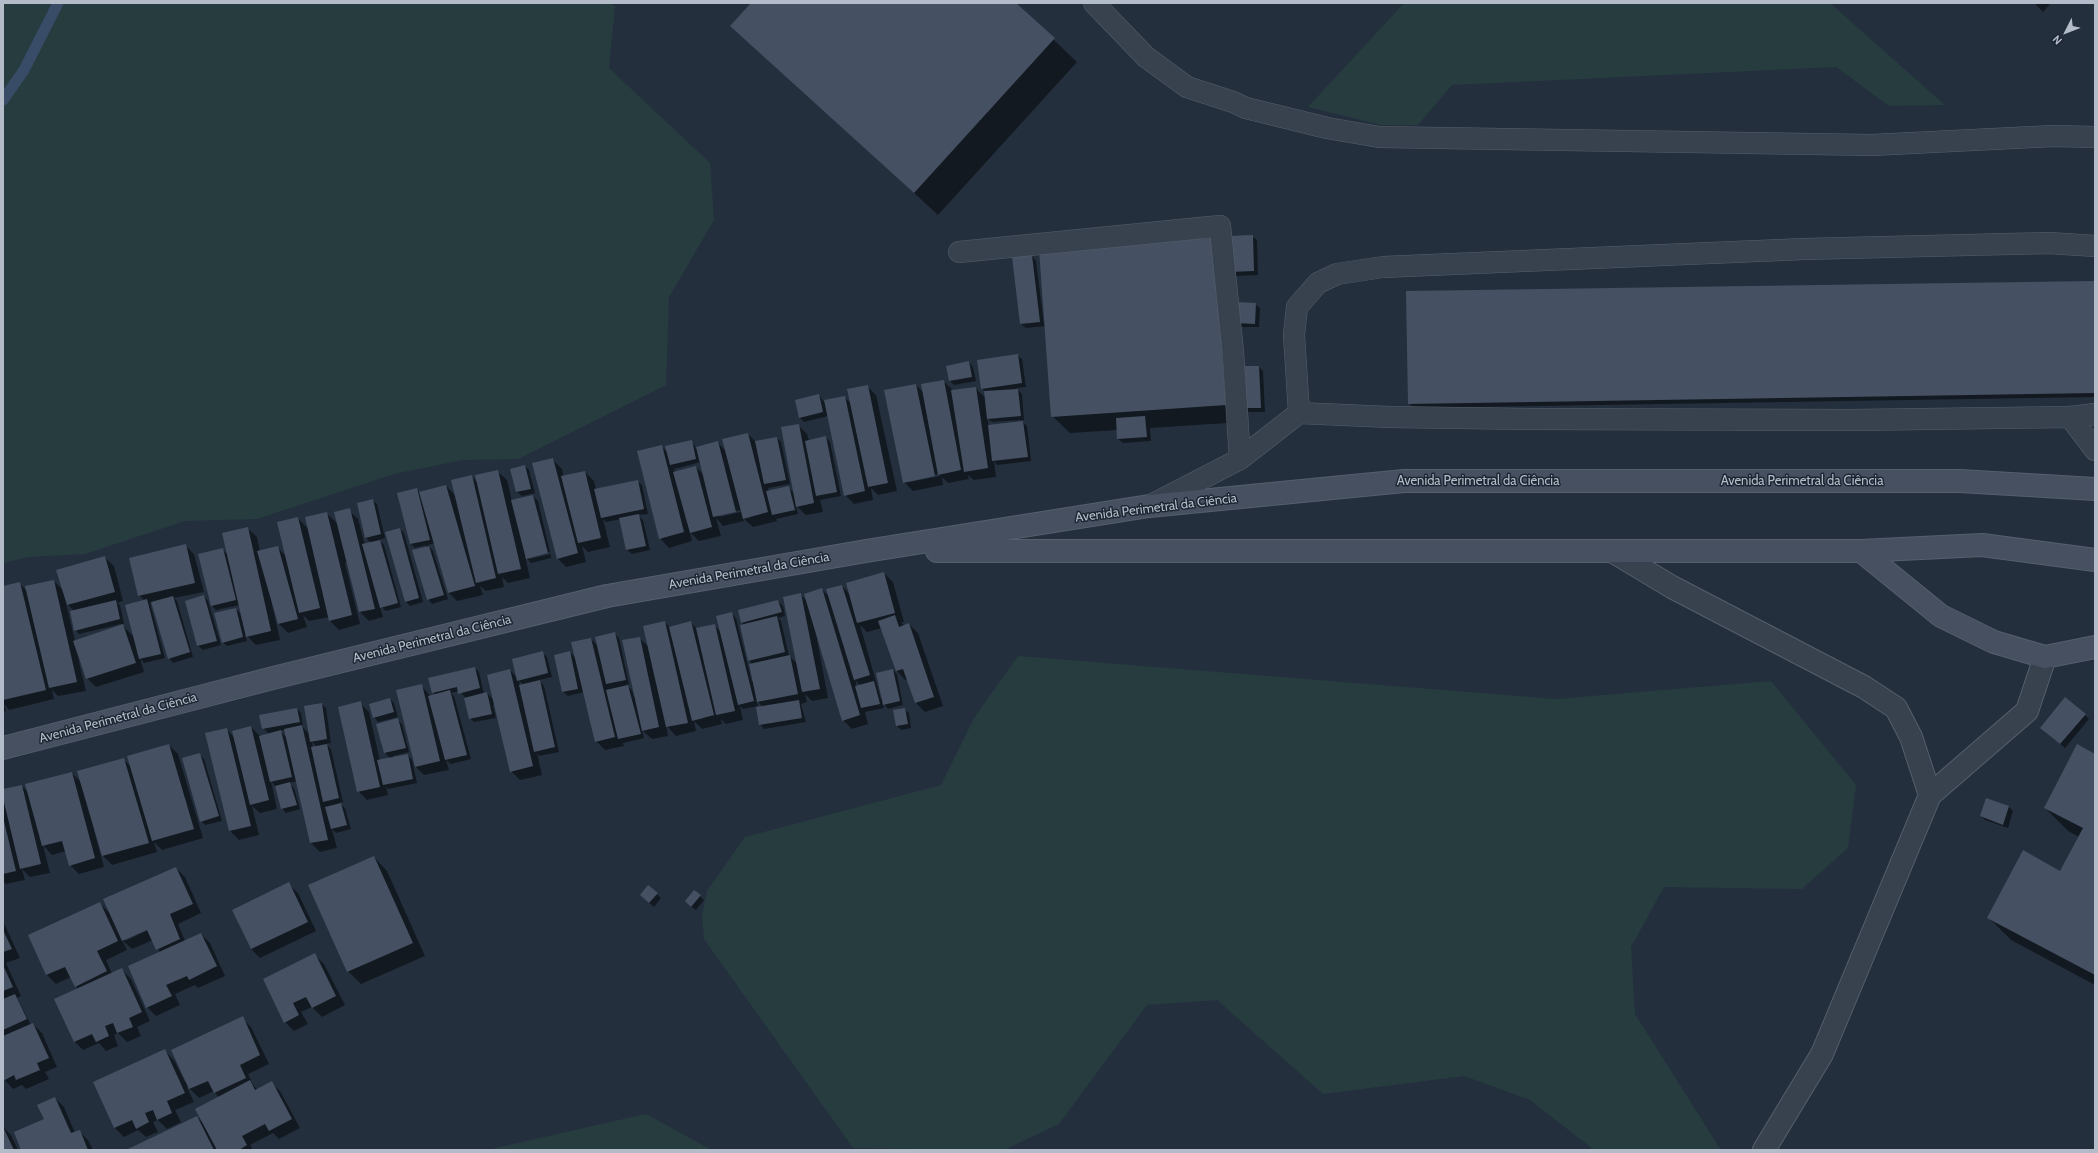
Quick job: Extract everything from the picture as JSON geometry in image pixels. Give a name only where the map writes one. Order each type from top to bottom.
[{"type":"main road","name":"Avenida Perimetral da Ciência","points":[[3,748],[273,678],[608,596],[866,551],[1149,506],[1404,481],[1960,481],[2095,489]]},
{"type":"main road","name":"Avenida Perimetral da Ciência","points":[[866,551],[1861,551],[1982,545],[2095,560]]},
{"type":"main road","points":[[1861,551],[1941,616],[1994,642],[2045,657],[2095,647]]},
{"type":"street","points":[[1612,551],[1672,587],[1864,687],[1896,708],[1911,736],[1930,795]]},
{"type":"street","points":[[1764,1150],[1822,1054],[1930,795],[2027,711],[2045,657]]},
{"type":"lane","points":[[1094,3],[1146,57],[1187,87],[1233,102],[1246,108],[1327,128],[1379,137],[1872,144],[2053,136],[2095,137]]},
{"type":"lane","points":[[959,252],[1220,226],[1233,352],[1240,459]]},
{"type":"lane","points":[[1299,413],[1294,335],[1297,307],[1318,283],[1336,274],[1383,267],[1804,249],[2049,243],[2095,246]]},
{"type":"lane","points":[[1149,506],[1240,459],[1299,413],[1389,417],[1546,419],[1853,420],[2070,417],[2095,414]]},
{"type":"lane","points":[[2070,417],[2095,450]]},
{"type":"green space","points":[[3,3],[612,3],[615,7],[609,68],[710,163],[714,220],[669,297],[666,385],[518,459],[463,460],[394,474],[257,519],[185,521],[85,554],[28,557],[3,563]]},
{"type":"green space","points":[[1404,3],[1830,3],[1945,105],[1889,106],[1836,67],[1452,85],[1418,125],[1381,125],[1308,107]]},
{"type":"green space","points":[[1018,656],[1556,699],[1771,681],[1856,785],[1848,848],[1802,889],[1664,887],[1631,947],[1635,1014],[1721,1150],[1594,1150],[1530,1100],[1464,1076],[1323,1094],[1217,1000],[1147,1005],[1059,1124],[1004,1150],[853,1148],[704,939],[702,915],[707,891],[745,837],[941,785],[974,718]]},
{"type":"green space","points":[[646,1114],[712,1150],[493,1150],[495,1148]]},
{"type":"building","points":[[751,3],[1016,3],[1055,38],[914,193],[730,26]]},
{"type":"building","points":[[1253,235],[1254,271],[1229,272],[1228,236]]},
{"type":"building","points":[[1214,238],[1226,405],[1051,417],[1039,249]]},
{"type":"building","points":[[1032,255],[1040,322],[1020,324],[1012,257]]},
{"type":"building","points":[[2095,281],[2095,393],[1408,404],[1406,291]]},
{"type":"building","points":[[1237,302],[1256,303],[1255,324],[1236,323]]},
{"type":"building","points":[[1018,354],[1022,383],[981,389],[977,360]]},
{"type":"building","points":[[969,361],[972,377],[949,381],[946,366]]},
{"type":"building","points":[[1240,366],[1259,366],[1261,408],[1241,408]]},
{"type":"building","points":[[944,380],[961,470],[938,475],[921,384]]},
{"type":"building","points":[[916,384],[935,476],[903,483],[884,390]]},
{"type":"building","points":[[868,385],[888,483],[868,487],[847,389]]},
{"type":"building","points":[[976,387],[988,468],[964,472],[951,390]]},
{"type":"building","points":[[1018,389],[1021,416],[987,419],[984,391]]},
{"type":"building","points":[[819,394],[823,412],[799,418],[795,400]]},
{"type":"building","points":[[845,396],[865,491],[844,496],[824,400]]},
{"type":"building","points":[[1145,416],[1147,437],[1117,439],[1116,418]]},
{"type":"building","points":[[1023,421],[1028,457],[992,461],[988,425]]},
{"type":"building","points":[[799,424],[814,503],[796,507],[781,427]]},
{"type":"building","points":[[748,433],[768,512],[743,519],[722,439]]},
{"type":"building","points":[[826,436],[837,492],[816,496],[805,441]]},
{"type":"building","points":[[777,437],[786,480],[764,484],[755,441]]},
{"type":"building","points":[[692,440],[696,459],[670,465],[665,446]]},
{"type":"building","points":[[718,441],[736,512],[713,517],[696,447]]},
{"type":"building","points":[[662,445],[684,532],[659,539],[637,451]]},
{"type":"building","points":[[553,458],[578,553],[557,559],[532,463]]},
{"type":"building","points":[[525,465],[531,489],[516,492],[510,469]]},
{"type":"building","points":[[696,466],[712,527],[690,533],[673,472]]},
{"type":"building","points":[[498,470],[521,569],[498,574],[475,475]]},
{"type":"building","points":[[585,471],[601,538],[578,543],[561,476]]},
{"type":"building","points":[[472,475],[496,578],[476,583],[451,480]]},
{"type":"building","points":[[638,480],[644,509],[601,518],[594,489]]},
{"type":"building","points":[[446,485],[475,586],[448,593],[419,492]]},
{"type":"building","points":[[789,486],[795,510],[772,515],[766,491]]},
{"type":"building","points":[[417,488],[430,540],[410,544],[397,493]]},
{"type":"building","points":[[533,495],[548,553],[526,559],[511,500]]},
{"type":"building","points":[[373,499],[381,534],[365,538],[357,503]]},
{"type":"building","points":[[350,508],[375,609],[359,612],[334,512]]},
{"type":"building","points":[[327,512],[352,615],[329,621],[305,517]]},
{"type":"building","points":[[639,514],[646,546],[626,550],[619,518]]},
{"type":"building","points":[[298,517],[320,608],[299,613],[277,522]]},
{"type":"building","points":[[248,527],[271,631],[246,637],[222,533]]},
{"type":"building","points":[[400,528],[419,598],[405,602],[385,532]]},
{"type":"building","points":[[380,540],[398,603],[380,608],[362,544]]},
{"type":"building","points":[[186,544],[195,583],[138,596],[129,558]]},
{"type":"building","points":[[278,546],[298,619],[278,624],[257,551]]},
{"type":"building","points":[[429,546],[444,595],[427,600],[412,550]]},
{"type":"building","points":[[223,548],[236,600],[211,606],[198,554]]},
{"type":"building","points":[[105,556],[115,592],[67,605],[56,570]]},
{"type":"building","points":[[884,572],[895,613],[857,623],[846,583]]},
{"type":"building","points":[[54,580],[77,682],[49,688],[25,586]]},
{"type":"building","points":[[20,582],[46,690],[3,700],[3,586]]},
{"type":"building","points":[[842,585],[870,675],[854,680],[826,589]]},
{"type":"building","points":[[822,588],[860,715],[842,721],[804,594]]},
{"type":"building","points":[[801,593],[820,689],[802,692],[783,597]]},
{"type":"building","points":[[204,595],[217,641],[197,646],[185,601]]},
{"type":"building","points":[[173,596],[190,652],[168,659],[151,602]]},
{"type":"building","points":[[147,599],[161,654],[139,659],[125,605]]},
{"type":"building","points":[[116,600],[120,619],[74,631],[70,611]]},
{"type":"building","points":[[778,600],[782,612],[741,623],[738,610]]},
{"type":"building","points":[[236,608],[243,637],[222,643],[214,613]]},
{"type":"building","points":[[732,612],[754,701],[738,705],[716,616]]},
{"type":"building","points":[[895,615],[899,627],[909,623],[934,697],[915,703],[903,669],[896,671],[878,621]]},
{"type":"building","points":[[777,616],[785,652],[748,661],[740,625]]},
{"type":"building","points":[[665,621],[688,723],[666,727],[643,626]]},
{"type":"building","points":[[691,621],[714,715],[692,721],[669,627]]},
{"type":"building","points":[[123,624],[136,663],[86,679],[73,641]]},
{"type":"building","points":[[715,624],[735,711],[716,715],[696,628]]},
{"type":"building","points":[[615,632],[626,680],[606,684],[595,637]]},
{"type":"building","points":[[640,637],[659,727],[642,731],[622,640]]},
{"type":"building","points":[[591,638],[615,737],[595,742],[571,642]]},
{"type":"building","points":[[543,651],[548,673],[517,681],[512,659]]},
{"type":"building","points":[[570,651],[578,689],[562,692],[554,655]]},
{"type":"building","points":[[790,655],[798,694],[757,702],[749,664]]},
{"type":"building","points":[[475,667],[480,688],[458,694],[457,687],[432,693],[428,678]]},
{"type":"building","points":[[510,669],[533,766],[510,772],[487,675]]},
{"type":"building","points":[[893,669],[900,701],[883,705],[876,673]]},
{"type":"building","points":[[540,680],[555,747],[534,752],[519,685]]},
{"type":"building","points":[[874,681],[880,704],[861,708],[855,686]]},
{"type":"building","points":[[422,684],[440,761],[415,767],[396,690]]},
{"type":"building","points":[[628,685],[641,734],[618,739],[606,690]]},
{"type":"building","points":[[450,690],[467,755],[445,760],[428,696]]},
{"type":"building","points":[[487,692],[492,714],[469,719],[464,698]]},
{"type":"building","points":[[2065,697],[2086,714],[2060,744],[2040,728]]},
{"type":"building","points":[[390,698],[394,712],[373,718],[369,704]]},
{"type":"building","points":[[799,700],[802,718],[759,725],[756,707]]},
{"type":"building","points":[[361,701],[380,787],[357,792],[338,707]]},
{"type":"building","points":[[322,703],[327,739],[310,742],[304,706]]},
{"type":"building","points":[[297,708],[300,722],[262,729],[259,715]]},
{"type":"building","points":[[905,708],[908,724],[896,726],[893,710]]},
{"type":"building","points":[[398,718],[406,748],[384,753],[376,724]]},
{"type":"building","points":[[302,725],[328,840],[310,843],[284,729]]},
{"type":"building","points":[[251,726],[269,800],[250,805],[232,731]]},
{"type":"building","points":[[227,728],[251,826],[229,831],[205,733]]},
{"type":"building","points":[[281,730],[292,777],[270,782],[259,736]]},
{"type":"building","points":[[169,744],[194,829],[152,841],[127,756]]},
{"type":"building","points":[[327,744],[339,798],[323,802],[311,747]]},
{"type":"building","points":[[2077,744],[2095,754],[2095,975],[1987,918],[2023,850],[2060,871],[2083,828],[2044,808]]},
{"type":"building","points":[[200,753],[219,816],[200,822],[182,758]]},
{"type":"building","points":[[408,754],[413,779],[383,785],[377,760]]},
{"type":"building","points":[[124,758],[149,843],[102,856],[77,771]]},
{"type":"building","points":[[72,772],[95,858],[69,866],[62,841],[42,846],[25,784]]},
{"type":"building","points":[[290,782],[297,805],[281,809],[275,786]]},
{"type":"building","points":[[22,785],[41,864],[20,869],[3,798],[3,789]]},
{"type":"building","points":[[1986,798],[2009,806],[2003,825],[1980,816]]},
{"type":"building","points":[[341,803],[347,825],[331,829],[325,807]]},
{"type":"building","points":[[3,817],[16,871],[3,874]]},
{"type":"building","points":[[374,856],[413,943],[347,972],[308,885]]},
{"type":"building","points":[[176,867],[193,904],[170,914],[180,939],[156,950],[147,930],[122,941],[103,899]]},
{"type":"building","points":[[289,882],[308,922],[251,949],[232,910]]},
{"type":"building","points":[[648,885],[658,893],[649,903],[640,895]]},
{"type":"building","points":[[694,890],[701,895],[691,907],[685,901]]},
{"type":"building","points":[[100,902],[118,941],[97,951],[107,971],[75,987],[65,967],[46,975],[28,935]]},
{"type":"building","points":[[3,930],[12,949],[3,952]]},
{"type":"building","points":[[201,933],[217,966],[189,980],[187,976],[166,985],[172,996],[146,1008],[128,966]]},
{"type":"building","points":[[315,953],[336,996],[312,1008],[306,997],[293,1003],[299,1015],[284,1023],[263,979]]},
{"type":"building","points":[[3,965],[13,987],[3,991]]},
{"type":"building","points":[[122,968],[142,1012],[129,1018],[133,1027],[117,1033],[113,1023],[105,1026],[109,1036],[96,1042],[92,1034],[74,1042],[54,999]]},
{"type":"building","points":[[15,994],[27,1019],[3,1030],[3,999]]},
{"type":"building","points":[[243,1016],[260,1055],[240,1065],[246,1078],[214,1093],[208,1081],[189,1089],[171,1050]]},
{"type":"building","points":[[33,1023],[49,1058],[37,1063],[40,1070],[16,1080],[14,1075],[3,1081],[3,1036]]},
{"type":"building","points":[[165,1049],[185,1093],[167,1101],[172,1113],[157,1120],[153,1110],[145,1113],[149,1122],[136,1129],[132,1120],[114,1128],[93,1082]]},
{"type":"building","points":[[250,1080],[255,1090],[272,1081],[292,1119],[269,1131],[265,1124],[242,1136],[247,1145],[239,1150],[217,1150],[195,1109]]},
{"type":"building","points":[[55,1097],[71,1133],[80,1130],[88,1150],[21,1150],[14,1132],[44,1119],[37,1105]]},
{"type":"building","points":[[197,1116],[214,1150],[126,1150]]},
{"type":"building","points":[[3,1127],[14,1150],[3,1150]]},
{"type":"waterway","points":[[3,100],[24,70],[58,3]]}]
